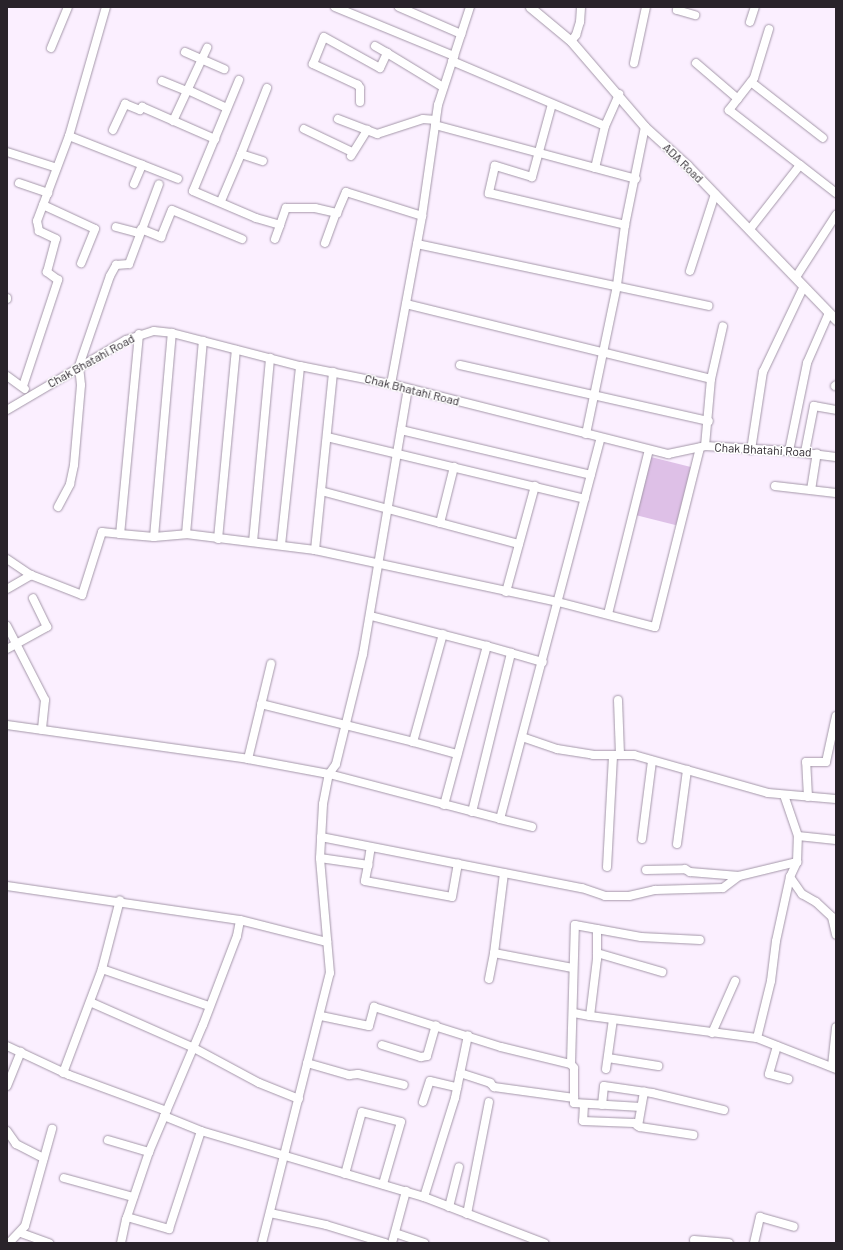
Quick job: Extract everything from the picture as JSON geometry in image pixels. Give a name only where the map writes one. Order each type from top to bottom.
[{"type":"street","points":[[51,48],[68,7]]},
{"type":"street","points":[[23,386],[57,283],[56,278],[47,272],[56,240],[42,233],[37,228],[37,221],[69,136],[106,7]]},
{"type":"street","points":[[335,7],[552,104],[605,126]]},
{"type":"street","points":[[399,7],[461,34]]},
{"type":"street","points":[[391,384],[422,216],[435,122],[443,87],[470,7]]},
{"type":"street","name":"ADA Road","points":[[530,7],[571,41],[619,94],[645,127],[750,229],[836,320]]},
{"type":"street","points":[[571,41],[576,35],[580,22],[581,7]]},
{"type":"street","points":[[634,63],[646,7]]},
{"type":"street","points":[[678,7],[677,10],[695,15]]},
{"type":"street","points":[[750,22],[755,7]]},
{"type":"street","points":[[769,29],[751,82],[729,110],[836,193]]},
{"type":"street","points":[[360,102],[360,88],[358,85],[312,64],[324,37],[380,68],[387,53]]},
{"type":"street","points":[[375,46],[443,87]]},
{"type":"street","points":[[173,121],[203,60],[207,48]]},
{"type":"street","points":[[185,52],[224,69]]},
{"type":"street","points":[[696,63],[738,99]]},
{"type":"street","points":[[239,80],[194,191],[221,201],[256,218],[280,225]]},
{"type":"street","points":[[162,81],[227,108]]},
{"type":"street","points":[[751,82],[823,138]]},
{"type":"street","points":[[221,201],[242,154],[267,88]]},
{"type":"street","points":[[595,168],[605,126],[619,94]]},
{"type":"street","points":[[113,130],[124,104],[140,110],[142,107],[215,139]]},
{"type":"street","points":[[552,104],[532,177],[495,166],[489,193],[625,225]]},
{"type":"street","points":[[338,119],[377,134],[423,119],[636,179]]},
{"type":"street","points":[[586,434],[616,285],[625,225],[636,179],[645,127]]},
{"type":"street","points":[[304,128],[351,154],[367,130]]},
{"type":"street","points":[[69,136],[178,180]]},
{"type":"street","points":[[7,152],[57,168]]},
{"type":"street","points":[[242,154],[263,161]]},
{"type":"street","points":[[134,184],[142,165]]},
{"type":"street","points":[[750,229],[800,165]]},
{"type":"street","points":[[18,184],[48,193]]},
{"type":"street","points":[[58,507],[70,484],[74,465],[81,385],[80,366],[110,276],[116,264],[129,264],[140,231],[159,184]]},
{"type":"street","points":[[326,242],[336,213],[346,192],[422,216]]},
{"type":"street","points":[[690,271],[715,194]]},
{"type":"street","points":[[43,205],[95,229],[82,263]]},
{"type":"street","points":[[275,239],[286,208],[315,208],[336,213]]},
{"type":"street","points":[[116,227],[140,231],[161,237],[172,210],[242,239]]},
{"type":"street","points":[[796,277],[836,215]]},
{"type":"street","points":[[417,244],[616,285],[708,306]]},
{"type":"street","points":[[751,450],[763,372],[804,286]]},
{"type":"street","points":[[406,304],[602,354],[711,379]]},
{"type":"street","points":[[789,451],[799,392],[807,363],[829,313]]},
{"type":"street","points":[[7,559],[31,575],[82,595],[102,532],[154,537],[186,534],[218,539],[281,544],[315,550],[558,602],[655,627],[709,420],[711,379],[722,326]]},
{"type":"street","name":"Chak Bhatahi Road","points":[[7,410],[80,366],[140,334],[154,331],[172,333],[300,366],[391,384],[668,454],[702,447],[805,452],[836,457]]},
{"type":"street","points":[[154,537],[172,333]]},
{"type":"street","points":[[120,534],[140,334]]},
{"type":"street","points":[[186,534],[203,341]]},
{"type":"street","points":[[218,539],[236,350]]},
{"type":"street","points":[[253,542],[270,358]]},
{"type":"street","points":[[460,365],[594,396],[709,420]]},
{"type":"street","points":[[281,544],[300,366]]},
{"type":"street","points":[[315,550],[333,372]]},
{"type":"street","points":[[7,376],[23,386],[29,396]]},
{"type":"street","points":[[262,1243],[307,1063],[321,1016],[330,973],[320,858],[321,837],[329,774],[336,764],[371,616],[408,389]]},
{"type":"street","points":[[805,452],[814,406],[836,410]]},
{"type":"street","points":[[401,430],[591,476]]},
{"type":"street","points":[[327,437],[585,499]]},
{"type":"street","points":[[500,819],[543,662],[601,438]]},
{"type":"street","points":[[608,614],[649,450]]},
{"type":"street","points":[[811,490],[817,453]]},
{"type":"street","points":[[440,523],[454,467]]},
{"type":"street","points":[[506,592],[535,486]]},
{"type":"street","points":[[776,486],[836,493]]},
{"type":"street","points":[[321,491],[519,544]]},
{"type":"street","points":[[7,589],[31,575]]},
{"type":"street","points":[[7,649],[47,627],[33,598]]},
{"type":"street","points":[[371,616],[443,634],[543,662]]},
{"type":"street","points":[[7,626],[45,700],[42,730]]},
{"type":"street","points":[[413,742],[443,634]]},
{"type":"street","points":[[444,805],[487,646]]},
{"type":"street","points":[[472,812],[511,653]]},
{"type":"street","points":[[248,759],[271,664]]},
{"type":"street","points":[[607,867],[617,755],[618,700]]},
{"type":"street","points":[[261,704],[346,724],[458,754]]},
{"type":"street","points":[[808,797],[806,762],[826,762],[836,716]]},
{"type":"street","points":[[7,725],[248,759],[329,774],[444,805],[532,826]]},
{"type":"street","points":[[522,737],[557,748],[593,755],[634,755],[768,793],[836,799]]},
{"type":"street","points":[[642,839],[652,761]]},
{"type":"street","points":[[677,844],[687,770]]},
{"type":"street","points":[[757,1038],[771,981],[776,941],[790,877],[797,862],[798,836],[784,795]]},
{"type":"street","points":[[798,836],[836,840]]},
{"type":"street","points":[[321,837],[582,888],[605,896],[629,896],[655,890],[723,888],[739,876]]},
{"type":"street","points":[[371,847],[365,881],[452,897],[458,864]]},
{"type":"street","points":[[320,858],[368,865]]},
{"type":"street","points":[[646,870],[685,869],[690,872],[739,876],[797,862]]},
{"type":"street","points":[[489,979],[494,953],[504,873]]},
{"type":"street","points":[[790,877],[802,894],[816,902],[832,917],[836,935]]},
{"type":"street","points":[[7,886],[120,900],[240,920],[327,942]]},
{"type":"street","points":[[64,1073],[102,969],[120,900]]},
{"type":"street","points":[[121,1243],[127,1217],[149,1152],[237,936],[240,920]]},
{"type":"street","points":[[641,1107],[574,1103],[574,1068],[571,1064],[574,1013],[573,968],[575,925],[641,937],[700,940]]},
{"type":"street","points":[[590,1016],[597,952],[597,929]]},
{"type":"street","points":[[597,952],[662,972]]},
{"type":"street","points":[[494,953],[573,968]]},
{"type":"street","points":[[102,969],[209,1006]]},
{"type":"street","points":[[712,1033],[735,981]]},
{"type":"street","points":[[90,1002],[192,1047],[258,1084],[299,1099]]},
{"type":"street","points":[[321,1016],[369,1026],[374,1007],[468,1035],[501,1047],[571,1064]]},
{"type":"street","points":[[574,1013],[757,1038],[834,1068],[836,1027]]},
{"type":"street","points":[[606,1069],[613,1019]]},
{"type":"street","points":[[382,1046],[421,1057],[427,1056],[436,1025]]},
{"type":"street","points":[[424,1197],[457,1087],[468,1035]]},
{"type":"street","points":[[7,1046],[64,1073],[165,1114],[200,1131],[406,1191],[544,1243]]},
{"type":"street","points":[[777,1046],[769,1074],[788,1079]]},
{"type":"street","points":[[7,1086],[21,1052]]},
{"type":"street","points":[[608,1058],[658,1066]]},
{"type":"street","points":[[307,1063],[349,1075],[358,1074],[404,1085]]},
{"type":"street","points":[[460,1073],[490,1083],[494,1087],[574,1098]]},
{"type":"street","points":[[423,1102],[430,1081],[457,1087]]},
{"type":"street","points":[[602,1105],[604,1086],[644,1092],[724,1110]]},
{"type":"street","points":[[638,1126],[644,1092]]},
{"type":"street","points":[[467,1214],[489,1102]]},
{"type":"street","points":[[584,1104],[583,1121],[615,1121],[693,1135]]},
{"type":"street","points":[[345,1174],[362,1112],[401,1122],[382,1184]]},
{"type":"street","points":[[9,1243],[18,1235],[28,1218],[52,1129]]},
{"type":"street","points":[[7,1131],[16,1144],[44,1158]]},
{"type":"street","points":[[127,1217],[169,1229],[200,1131]]},
{"type":"street","points":[[108,1140],[149,1152]]},
{"type":"street","points":[[450,1207],[459,1167]]},
{"type":"street","points":[[64,1178],[133,1198]]},
{"type":"street","points":[[392,1243],[406,1191]]},
{"type":"street","points":[[270,1213],[326,1225],[384,1243]]},
{"type":"street","points":[[754,1243],[760,1217],[794,1227]]},
{"type":"street","points":[[7,1233],[49,1243]]},
{"type":"street","points":[[395,1233],[424,1243]]},
{"type":"street","points":[[694,1240],[729,1243]]},
{"type":"shaded area","points":[[651,457],[691,467],[676,525],[636,515]]}]
